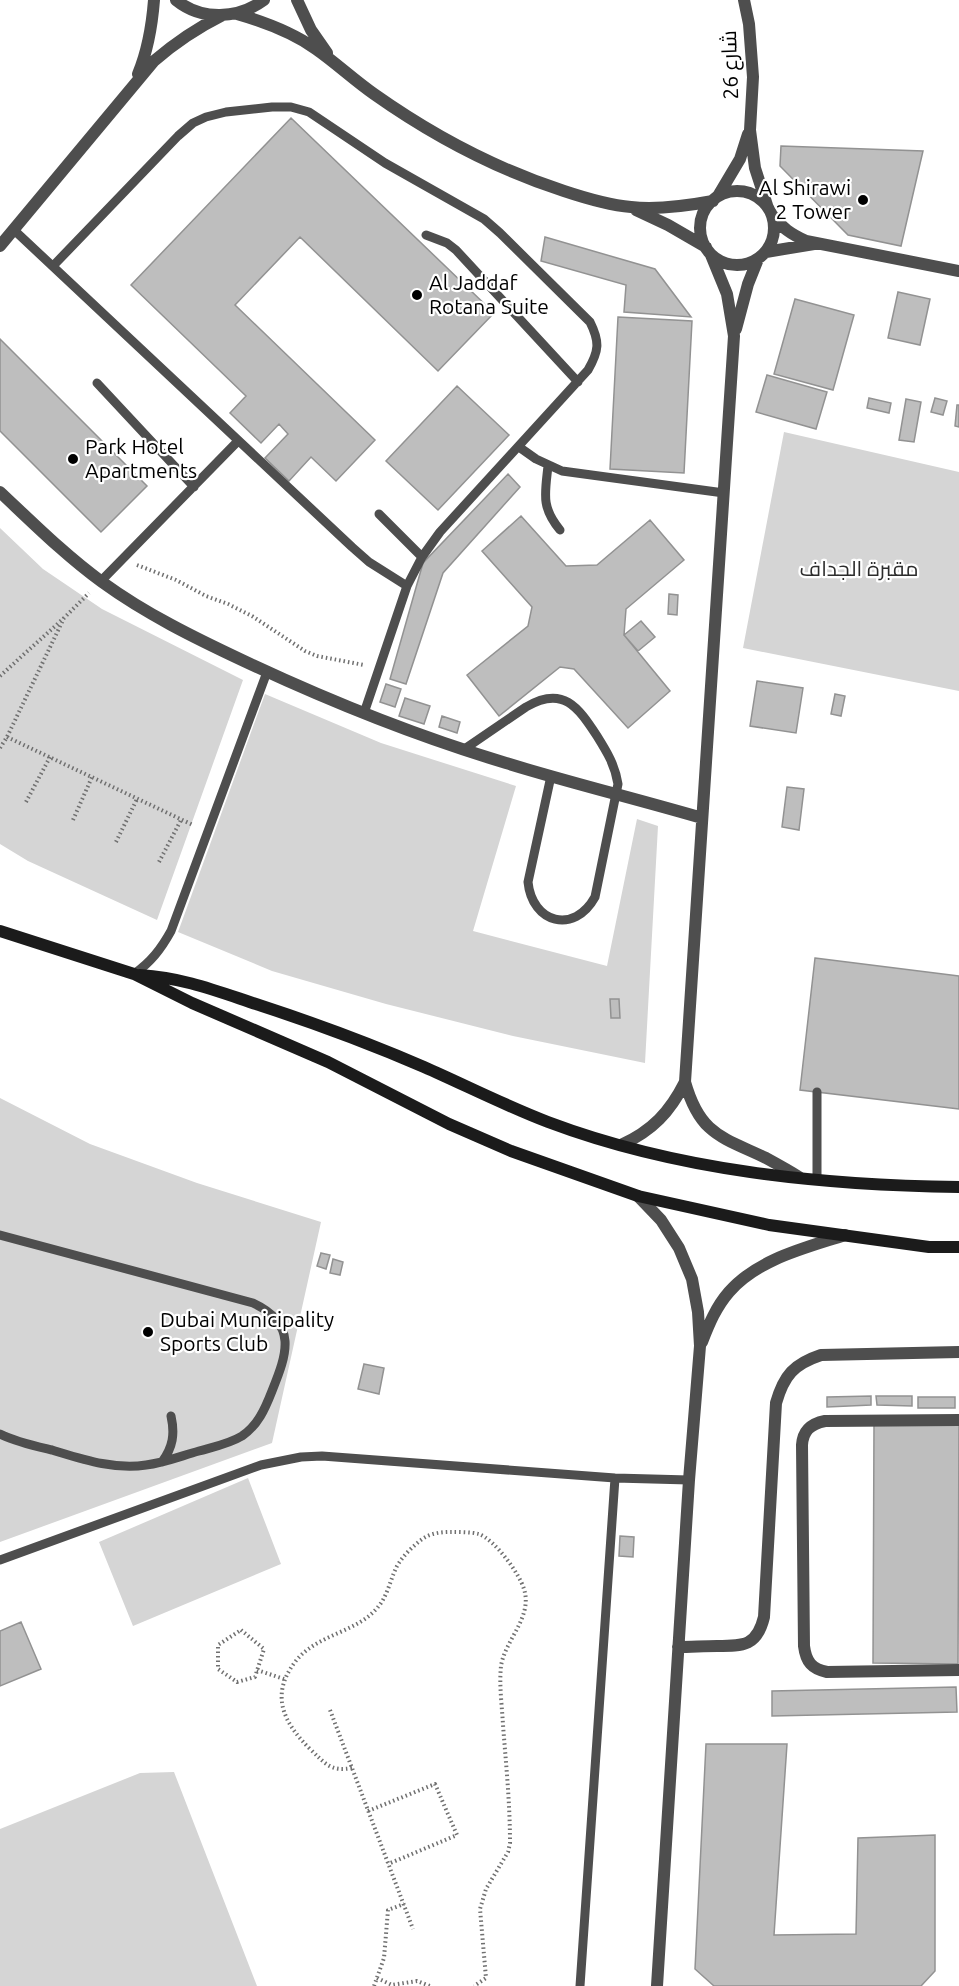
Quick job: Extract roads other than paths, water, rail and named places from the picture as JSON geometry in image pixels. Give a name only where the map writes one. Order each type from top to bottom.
[{"type":"street","points":[[136,81],[146,54],[152,26],[154,0]]},
{"type":"street","points":[[176,0],[195,11],[209,15],[237,14],[264,0]]},
{"type":"street","points":[[297,0],[311,30],[339,68]]},
{"type":"street","name":"شارع 26","points":[[744,0],[749,24],[753,77],[750,130],[755,168],[769,210]]},
{"type":"street","points":[[237,14],[290,34],[316,49],[412,120],[453,144],[540,183],[585,198],[629,207],[671,207],[714,199],[726,193],[737,191],[748,193],[769,210],[781,226],[792,235],[806,241],[821,242],[959,271]]},
{"type":"street","points":[[0,246],[154,61],[175,43],[223,15]]},
{"type":"street","name":"شارع 26","points":[[714,199],[740,159],[750,130]]},
{"type":"street","points":[[714,199],[702,218],[702,238],[727,294],[734,336]]},
{"type":"street","points":[[629,207],[668,225],[729,264],[749,264],[762,255],[821,242]]},
{"type":"street","points":[[769,210],[774,234],[771,244],[762,255],[748,284],[734,336],[685,1082],[689,1098],[697,1113],[719,1137],[767,1158],[798,1177]]},
{"type":"street","points":[[0,492],[101,581],[148,612],[267,672],[364,713],[463,750],[702,818]]},
{"type":"street","points":[[0,931],[134,974],[192,1003],[328,1062],[449,1124],[511,1151],[638,1196],[769,1225],[929,1247],[959,1247]]},
{"type":"street","points":[[134,974],[161,976],[215,989],[411,1062],[548,1122],[621,1145],[678,1159],[798,1177],[863,1183],[959,1186]]},
{"type":"street","points":[[621,1145],[638,1138],[653,1127],[666,1114],[685,1082]]},
{"type":"street","points":[[638,1196],[661,1220],[679,1248],[692,1279],[698,1312],[700,1346],[689,1480],[657,1986]]},
{"type":"street","points":[[700,1346],[712,1318],[729,1292],[751,1273],[776,1259],[845,1235]]},
{"type":"street","points":[[678,1647],[737,1646],[748,1643],[762,1627],[776,1403],[781,1386],[791,1371],[804,1361],[821,1355],[959,1352]]},
{"type":"street","points":[[959,1420],[825,1421],[808,1428],[803,1436],[802,1445],[804,1646],[805,1656],[810,1664],[818,1670],[827,1672],[959,1670]]},
{"type":"lane","points":[[53,266],[193,123],[226,112],[272,107],[291,108],[309,112],[326,121],[385,163],[484,219],[501,233],[590,322],[598,346],[595,358],[578,382],[440,532],[422,557],[407,586],[364,713]]},
{"type":"lane","points":[[14,230],[369,562],[407,586]]},
{"type":"lane","points":[[426,235],[447,243],[456,250],[578,382]]},
{"type":"lane","points":[[98,383],[194,487]]},
{"type":"lane","points":[[101,581],[238,441]]},
{"type":"lane","points":[[519,447],[548,466],[575,474],[724,493]]},
{"type":"lane","points":[[548,466],[544,498],[546,508],[560,530]]},
{"type":"lane","points":[[380,514],[422,557]]},
{"type":"lane","points":[[134,974],[150,963],[162,948],[171,931],[267,672]]},
{"type":"lane","points":[[463,750],[536,701],[547,698],[571,703],[580,710],[612,762],[618,784],[595,897],[589,908],[579,916],[567,920],[555,919],[543,914],[534,906],[529,894],[528,882],[551,776]]},
{"type":"lane","points":[[817,1092],[817,1179]]},
{"type":"lane","points":[[0,1235],[253,1304],[265,1309],[275,1317],[282,1329],[285,1342],[285,1356],[265,1408],[252,1428],[232,1441],[144,1466],[108,1465],[27,1444],[0,1434]]},
{"type":"lane","points":[[162,1462],[173,1440],[174,1428],[171,1416]]},
{"type":"lane","points":[[0,1560],[261,1465],[301,1457],[322,1456],[615,1478],[689,1480]]},
{"type":"lane","points":[[580,1986],[615,1478]]},
{"type":"place","name":"Al Shirawi 2 Tower","points":[[863,200]]},
{"type":"place","name":"Al Jaddaf Rotana Suite","points":[[417,295]]},
{"type":"place","name":"Park Hotel Apartments","points":[[73,459]]},
{"type":"place","name":"Dubai Municipality Sports Club","points":[[148,1332]]},
{"type":"park label","name":"مقبرة الجداف","points":[[859,569]]}]
